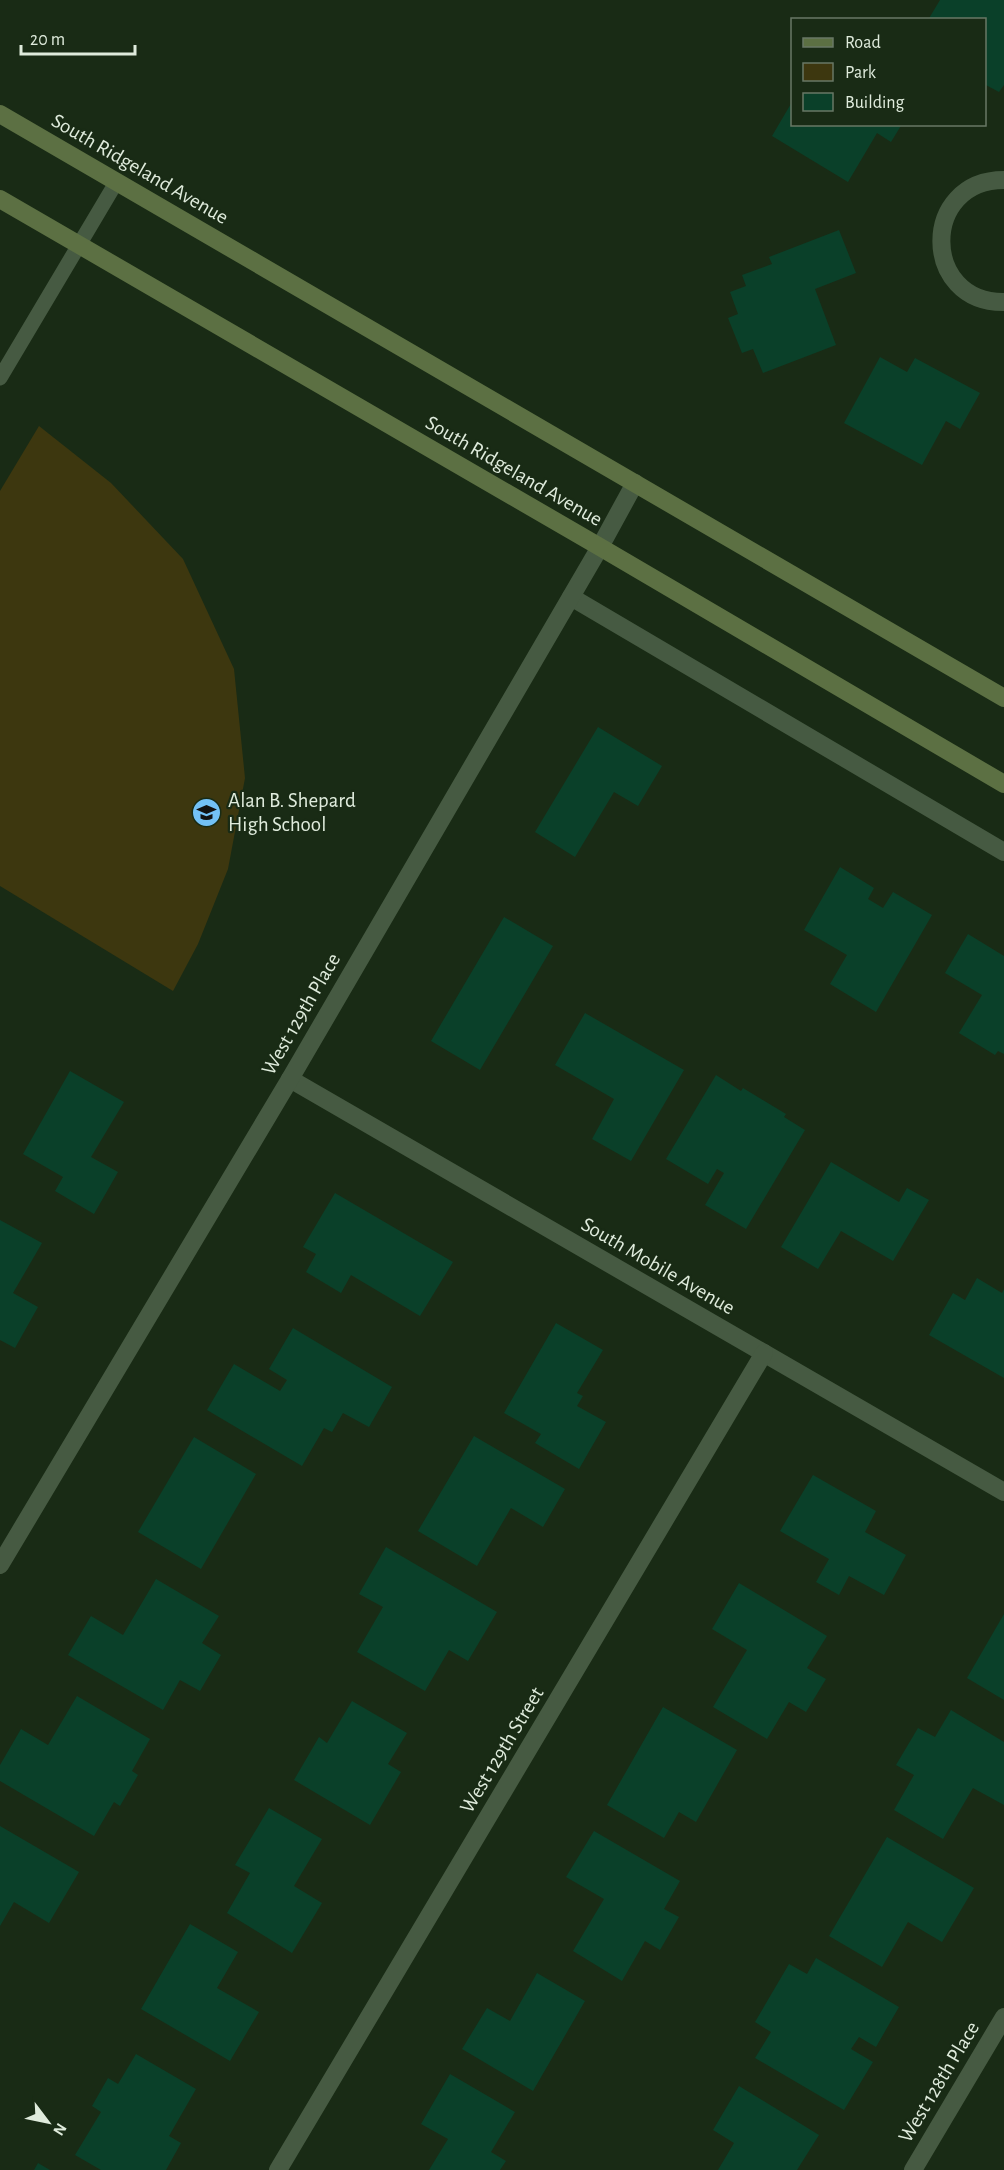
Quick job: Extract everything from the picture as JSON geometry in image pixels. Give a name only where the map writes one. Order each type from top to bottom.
[{"type":"main road","name":"South Ridgeland Avenue","points":[[0,114],[880,628],[1004,698]]},
{"type":"main road","name":"South Ridgeland Avenue","points":[[0,199],[1004,784]]},
{"type":"street","points":[[1004,180],[990,180],[967,190],[950,207],[941,229],[941,253],[950,275],[968,292],[990,302],[1004,302]]},
{"type":"street","name":"West 129th Place","points":[[0,1565],[290,1079],[635,483]]},
{"type":"street","points":[[571,597],[1004,852]]},
{"type":"street","name":"South Mobile Avenue","points":[[290,1079],[1004,1492]]},
{"type":"street","name":"West 129th Street","points":[[278,2170],[764,1353]]},
{"type":"street","name":"West 128th Place","points":[[913,2170],[1004,2017]]},
{"type":"lane","points":[[0,378],[117,181]]},
{"type":"green space","points":[[39,426],[111,483],[183,559],[234,669],[245,778],[228,869],[198,944],[173,991],[0,886],[0,491]]},
{"type":"building","points":[[940,0],[1004,0],[1004,85],[999,92],[986,85],[986,18],[929,18]]},
{"type":"building","points":[[791,104],[791,126],[901,126],[891,142],[877,133],[848,182],[772,136]]},
{"type":"building","points":[[839,230],[856,273],[815,289],[836,345],[763,373],[753,349],[742,353],[728,318],[738,314],[730,292],[746,286],[742,275],[772,264],[769,257]]},
{"type":"building","points":[[880,357],[907,372],[915,358],[980,393],[960,429],[946,421],[922,465],[844,423]]},
{"type":"building","points":[[598,727],[662,766],[638,806],[614,792],[575,857],[535,832]]},
{"type":"building","points":[[840,867],[874,888],[868,899],[883,908],[893,892],[932,915],[876,1012],[830,984],[847,955],[804,930]]},
{"type":"building","points":[[504,917],[553,946],[480,1070],[431,1041]]},
{"type":"building","points":[[968,934],[1004,956],[1004,1054],[998,1051],[995,1055],[959,1033],[982,995],[945,973]]},
{"type":"building","points":[[585,1013],[684,1070],[631,1161],[592,1139],[614,1099],[555,1065]]},
{"type":"building","points":[[70,1071],[124,1102],[91,1157],[118,1172],[94,1214],[55,1191],[63,1177],[23,1154]]},
{"type":"building","points":[[716,1075],[741,1091],[743,1088],[786,1114],[784,1117],[805,1130],[746,1229],[705,1205],[724,1173],[717,1169],[708,1184],[666,1159]]},
{"type":"building","points":[[831,1162],[899,1202],[907,1188],[929,1200],[893,1261],[841,1231],[818,1269],[781,1247]]},
{"type":"building","points":[[335,1193],[453,1262],[420,1316],[351,1275],[341,1293],[306,1272],[316,1254],[303,1247]]},
{"type":"building","points":[[0,1220],[42,1243],[13,1293],[38,1307],[15,1348],[0,1340]]},
{"type":"building","points":[[977,1278],[1002,1293],[1004,1289],[1004,1378],[929,1335],[953,1293],[965,1300]]},
{"type":"building","points":[[556,1323],[603,1350],[577,1393],[583,1396],[577,1406],[606,1422],[579,1469],[535,1443],[541,1434],[504,1413]]},
{"type":"building","points":[[293,1328],[392,1387],[369,1427],[343,1413],[332,1432],[324,1428],[302,1466],[207,1410],[234,1364],[280,1391],[287,1380],[269,1369]]},
{"type":"building","points":[[474,1436],[565,1489],[543,1527],[511,1508],[477,1566],[418,1531]]},
{"type":"building","points":[[194,1437],[256,1474],[201,1569],[138,1532]]},
{"type":"building","points":[[813,1475],[876,1511],[865,1532],[906,1555],[884,1595],[849,1576],[839,1595],[816,1582],[829,1559],[780,1531]]},
{"type":"building","points":[[386,1547],[497,1612],[468,1661],[449,1650],[425,1691],[357,1652],[383,1607],[359,1594]]},
{"type":"building","points":[[156,1579],[219,1616],[202,1643],[221,1655],[200,1691],[180,1680],[163,1710],[68,1655],[91,1616],[123,1635]]},
{"type":"building","points":[[739,1583],[827,1636],[807,1668],[826,1679],[806,1712],[789,1702],[767,1739],[713,1707],[747,1650],[712,1629]]},
{"type":"building","points":[[1004,1614],[1004,1700],[967,1678]]},
{"type":"building","points":[[77,1696],[150,1739],[132,1771],[138,1775],[120,1806],[114,1802],[94,1836],[0,1781],[0,1765],[21,1729],[48,1745]]},
{"type":"building","points":[[352,1701],[407,1733],[388,1764],[401,1772],[370,1825],[294,1780],[319,1737],[327,1743]]},
{"type":"building","points":[[663,1707],[737,1750],[696,1822],[679,1812],[664,1838],[607,1805]]},
{"type":"building","points":[[951,1710],[1004,1742],[1004,1805],[973,1788],[943,1839],[894,1810],[914,1775],[896,1765],[918,1728],[935,1737]]},
{"type":"building","points":[[269,1808],[322,1839],[294,1886],[322,1903],[292,1953],[227,1913],[250,1873],[235,1865]]},
{"type":"building","points":[[0,1826],[79,1872],[49,1923],[14,1902],[0,1926]]},
{"type":"building","points":[[594,1831],[680,1881],[664,1909],[679,1917],[660,1950],[645,1941],[622,1981],[573,1951],[604,1899],[566,1877]]},
{"type":"building","points":[[887,1837],[974,1888],[942,1942],[908,1922],[882,1967],[829,1936]]},
{"type":"building","points":[[190,1924],[238,1952],[217,1988],[259,2012],[230,2061],[141,2009]]},
{"type":"building","points":[[816,1958],[899,2007],[876,2047],[859,2037],[851,2049],[873,2062],[844,2110],[755,2058],[771,2032],[755,2022],[789,1964],[807,1974]]},
{"type":"building","points":[[537,1973],[585,2001],[533,2091],[462,2049],[487,2008],[510,2021]]},
{"type":"building","points":[[136,2054],[196,2089],[169,2136],[181,2143],[166,2170],[101,2170],[75,2155],[101,2112],[92,2106],[108,2078],[118,2084]]},
{"type":"building","points":[[450,2074],[515,2112],[491,2152],[506,2161],[500,2170],[429,2170],[448,2139],[421,2124]]},
{"type":"building","points":[[739,2086],[819,2135],[797,2170],[718,2170],[734,2143],[713,2130]]},
{"type":"building","points":[[38,2163],[50,2170],[34,2170]]},
{"type":"place","name":"Alan B. Shepard High School","points":[[207,812]]}]
